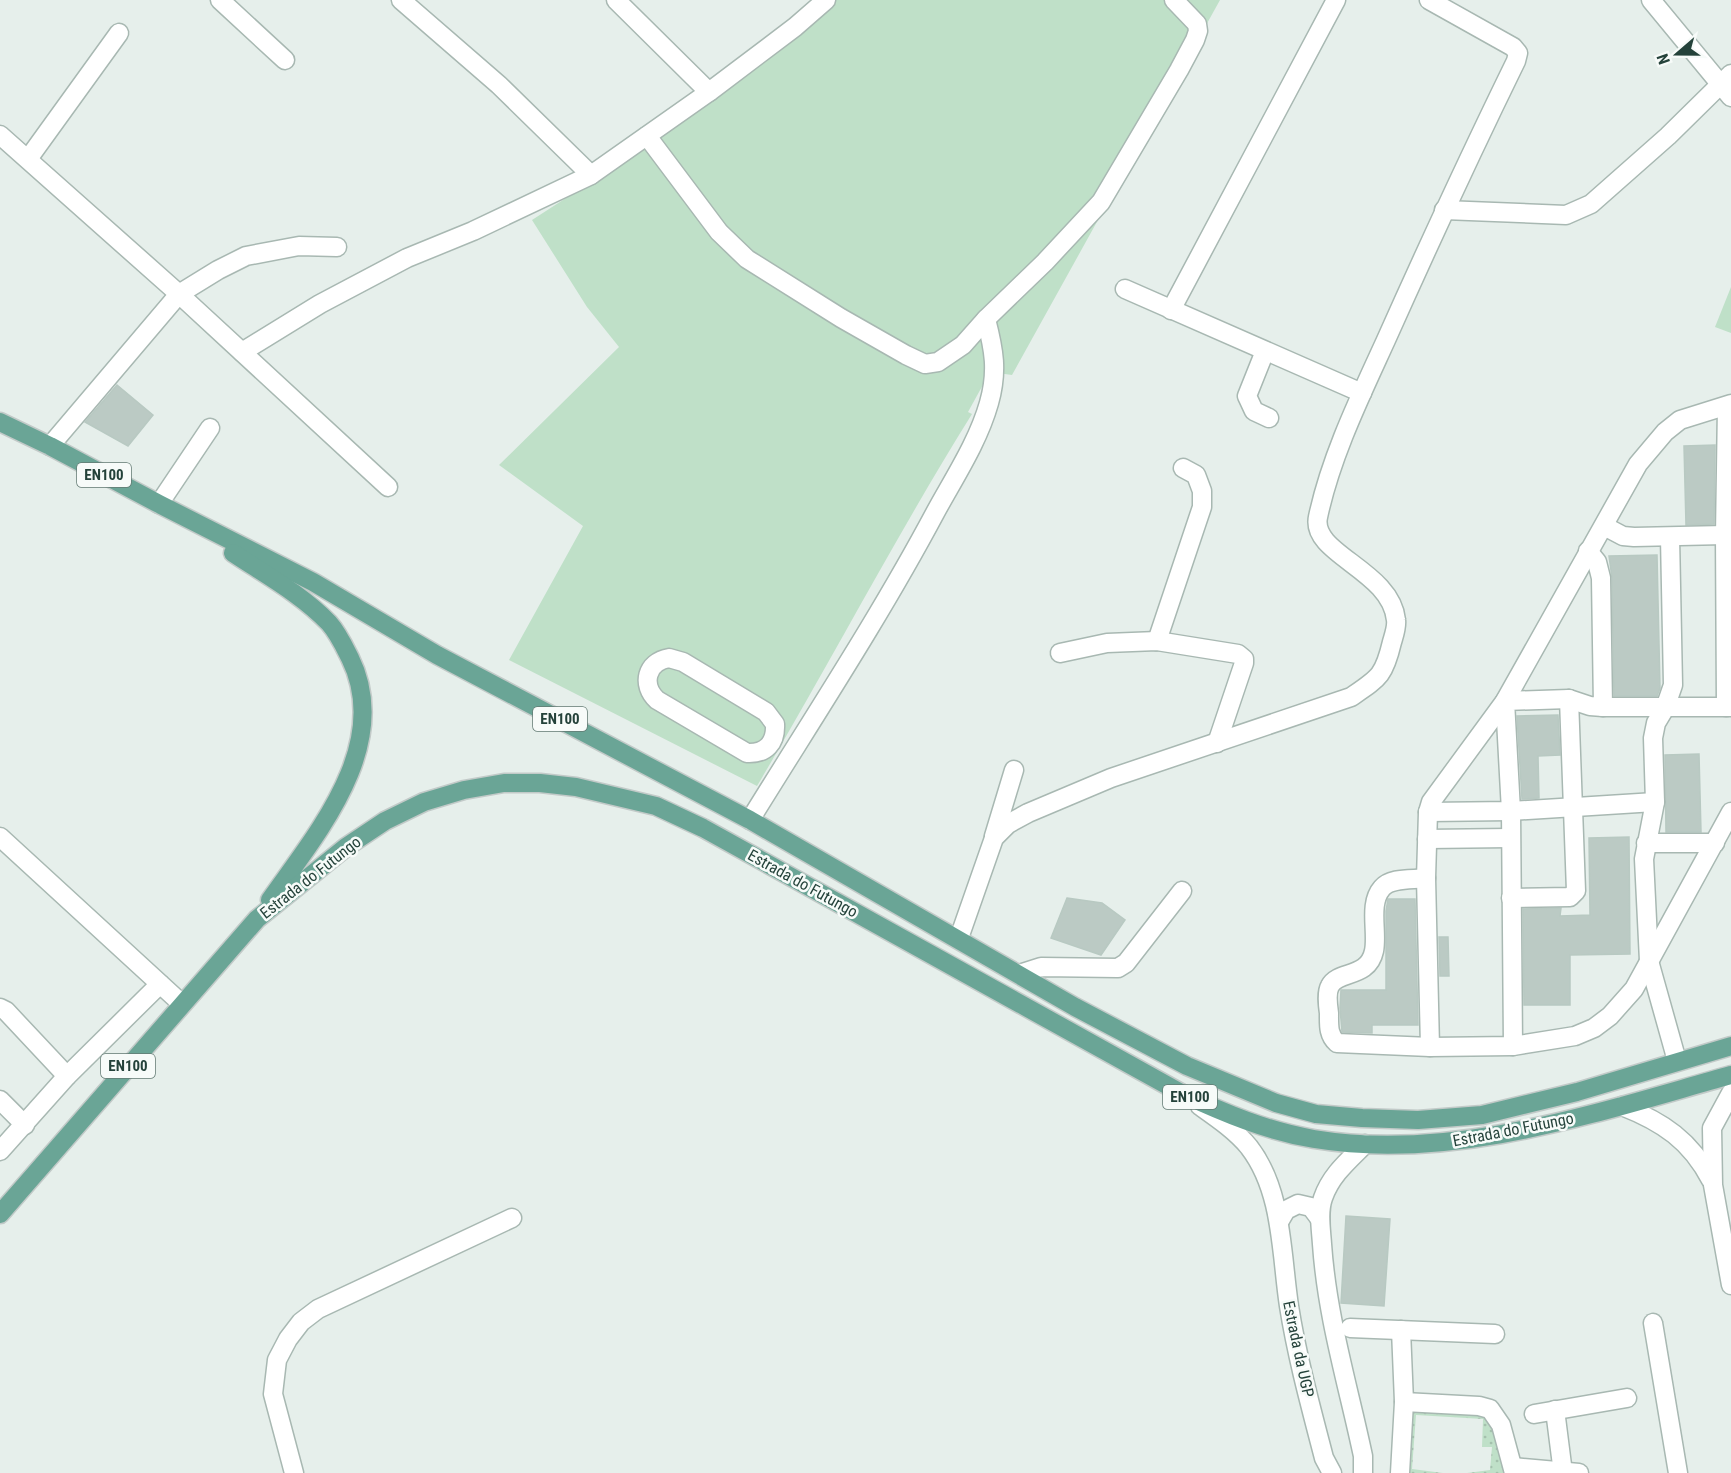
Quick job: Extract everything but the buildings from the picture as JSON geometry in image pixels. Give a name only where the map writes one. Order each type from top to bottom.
[{"type":"main road","points":[[0,414],[50,446]]},
{"type":"main road","name":"Estrada do Futungo","points":[[0,422],[313,582],[438,655],[750,820],[959,938],[1075,1007],[1187,1066],[1276,1103],[1316,1114],[1418,1120],[1482,1115],[1577,1092],[1731,1047]]},
{"type":"main road","points":[[159,504],[293,592],[312,607],[331,625],[343,644],[357,678],[362,722],[356,753],[344,785],[329,816],[257,919]]},
{"type":"main road","name":"Estrada do Futungo","points":[[0,1214],[257,919],[346,847],[385,821],[423,802],[464,790],[504,783],[540,783],[576,787],[656,806],[703,828],[1181,1093],[1226,1114],[1272,1130],[1314,1139],[1365,1144],[1418,1144],[1486,1137],[1622,1106],[1731,1075]]},
{"type":"street","points":[[220,0],[285,60]]},
{"type":"street","points":[[401,0],[498,85],[591,175]]},
{"type":"street","points":[[616,0],[709,92]]},
{"type":"street","points":[[242,352],[320,304],[407,258],[482,227],[591,175],[709,92],[795,27],[826,0]]},
{"type":"street","points":[[647,136],[718,232],[747,259],[841,318],[906,355],[925,364],[938,362],[963,345],[1101,202],[1179,70],[1198,31],[1197,24],[1174,0]]},
{"type":"street","points":[[1171,310],[1336,0]]},
{"type":"street","points":[[994,838],[1008,824],[1028,813],[1111,778],[1351,697],[1379,678],[1387,664],[1396,622],[1392,603],[1382,588],[1359,567],[1328,546],[1319,535],[1317,520],[1337,455],[1362,393],[1443,210],[1518,53],[1513,47],[1429,0]]},
{"type":"street","points":[[1443,210],[1566,215],[1580,211],[1598,199],[1727,85],[1651,0]]},
{"type":"street","points":[[28,159],[120,33]]},
{"type":"street","points":[[0,135],[179,294],[388,487]]},
{"type":"street","points":[[50,446],[179,294],[246,256],[299,246],[337,247]]},
{"type":"street","points":[[1125,289],[1362,393]]},
{"type":"street","points":[[750,820],[883,606],[977,435],[989,404],[994,380],[994,353],[986,319]]},
{"type":"street","points":[[1266,351],[1247,396],[1254,411],[1269,418]]},
{"type":"street","points":[[1430,1047],[1426,878],[1428,812],[1431,802],[1505,701],[1638,464],[1665,432],[1680,420],[1729,405],[1725,535],[1728,595],[1728,707],[1603,707],[1590,706],[1569,699],[1505,701]]},
{"type":"street","points":[[159,504],[210,428]]},
{"type":"street","points":[[1157,641],[1202,507],[1202,491],[1196,475],[1183,468]]},
{"type":"street","points":[[1604,526],[1623,536],[1634,537],[1725,535]]},
{"type":"street","points":[[1670,537],[1673,685],[1665,708],[1656,723],[1653,738],[1655,802],[1644,859],[1652,947],[1683,1060]]},
{"type":"street","points":[[1588,551],[1597,562],[1602,578],[1603,707]]},
{"type":"street","points":[[1060,653],[1107,643],[1157,641],[1238,654],[1244,659],[1244,663],[1217,742]]},
{"type":"street","points":[[662,659],[676,659],[766,712],[775,724],[776,732],[769,747],[755,754],[747,753],[657,700],[648,689],[648,675],[651,668],[662,659]]},
{"type":"street","points":[[1511,898],[1570,897],[1574,894],[1574,807],[1569,699]]},
{"type":"street","points":[[1505,701],[1511,811],[1513,1046]]},
{"type":"street","points":[[769,747],[788,758]]},
{"type":"street","points":[[959,938],[994,838],[1014,771]]},
{"type":"street","points":[[1428,812],[1511,811],[1655,802]]},
{"type":"street","points":[[1426,878],[1392,881],[1382,887],[1376,902],[1374,951],[1371,959],[1360,971],[1337,980],[1328,990],[1329,1030],[1337,1043],[1430,1047],[1513,1046],[1575,1036],[1594,1028],[1610,1016],[1634,989],[1652,947],[1715,843],[1731,812]]},
{"type":"street","points":[[0,837],[182,1004]]},
{"type":"street","points":[[1427,839],[1510,838]]},
{"type":"street","points":[[1646,843],[1715,843]]},
{"type":"street","points":[[1019,974],[1041,967],[1118,968],[1126,963],[1182,891]]},
{"type":"street","points":[[0,1151],[67,1076],[160,984]]},
{"type":"street","points":[[0,1008],[6,1011],[67,1076]]},
{"type":"street","name":"Estrada da UGP","points":[[1181,1093],[1215,1116],[1248,1146],[1266,1178],[1279,1222],[1297,1349],[1324,1458],[1332,1473]]},
{"type":"street","points":[[1731,1093],[1712,1128],[1713,1185],[1731,1285]]},
{"type":"street","points":[[0,1100],[25,1125]]},
{"type":"street","points":[[1622,1106],[1646,1115],[1686,1143],[1702,1162],[1713,1185]]},
{"type":"street","points":[[1363,1473],[1363,1456],[1335,1337],[1324,1278],[1320,1219],[1322,1201],[1330,1182],[1365,1144]]},
{"type":"street","points":[[1279,1222],[1286,1210],[1298,1204],[1311,1207],[1320,1219]]},
{"type":"street","points":[[294,1473],[273,1394],[277,1360],[288,1339],[301,1322],[318,1310],[512,1218]]},
{"type":"street","points":[[1653,1323],[1678,1473]]},
{"type":"street","points":[[1350,1328],[1495,1334]]},
{"type":"street","points":[[1400,1473],[1404,1402],[1401,1330]]},
{"type":"street","points":[[1534,1414],[1627,1398]]},
{"type":"street","points":[[1404,1402],[1479,1406],[1490,1409],[1501,1425],[1513,1470],[1568,1473],[1555,1410]]},
{"type":"green space","points":[[835,0],[1220,0],[1012,375],[990,372],[968,412],[972,414],[757,786],[509,660],[583,526],[499,465],[619,347],[587,307],[532,220],[631,156],[811,23]]},
{"type":"green space","points":[[1731,287],[1731,333],[1715,327]]},
{"type":"green space","points":[[1413,1410],[1485,1414],[1494,1427],[1505,1473],[1467,1473],[1490,1470],[1492,1447],[1482,1447],[1483,1419],[1416,1415],[1412,1469],[1443,1473],[1407,1473],[1408,1418]]}]
